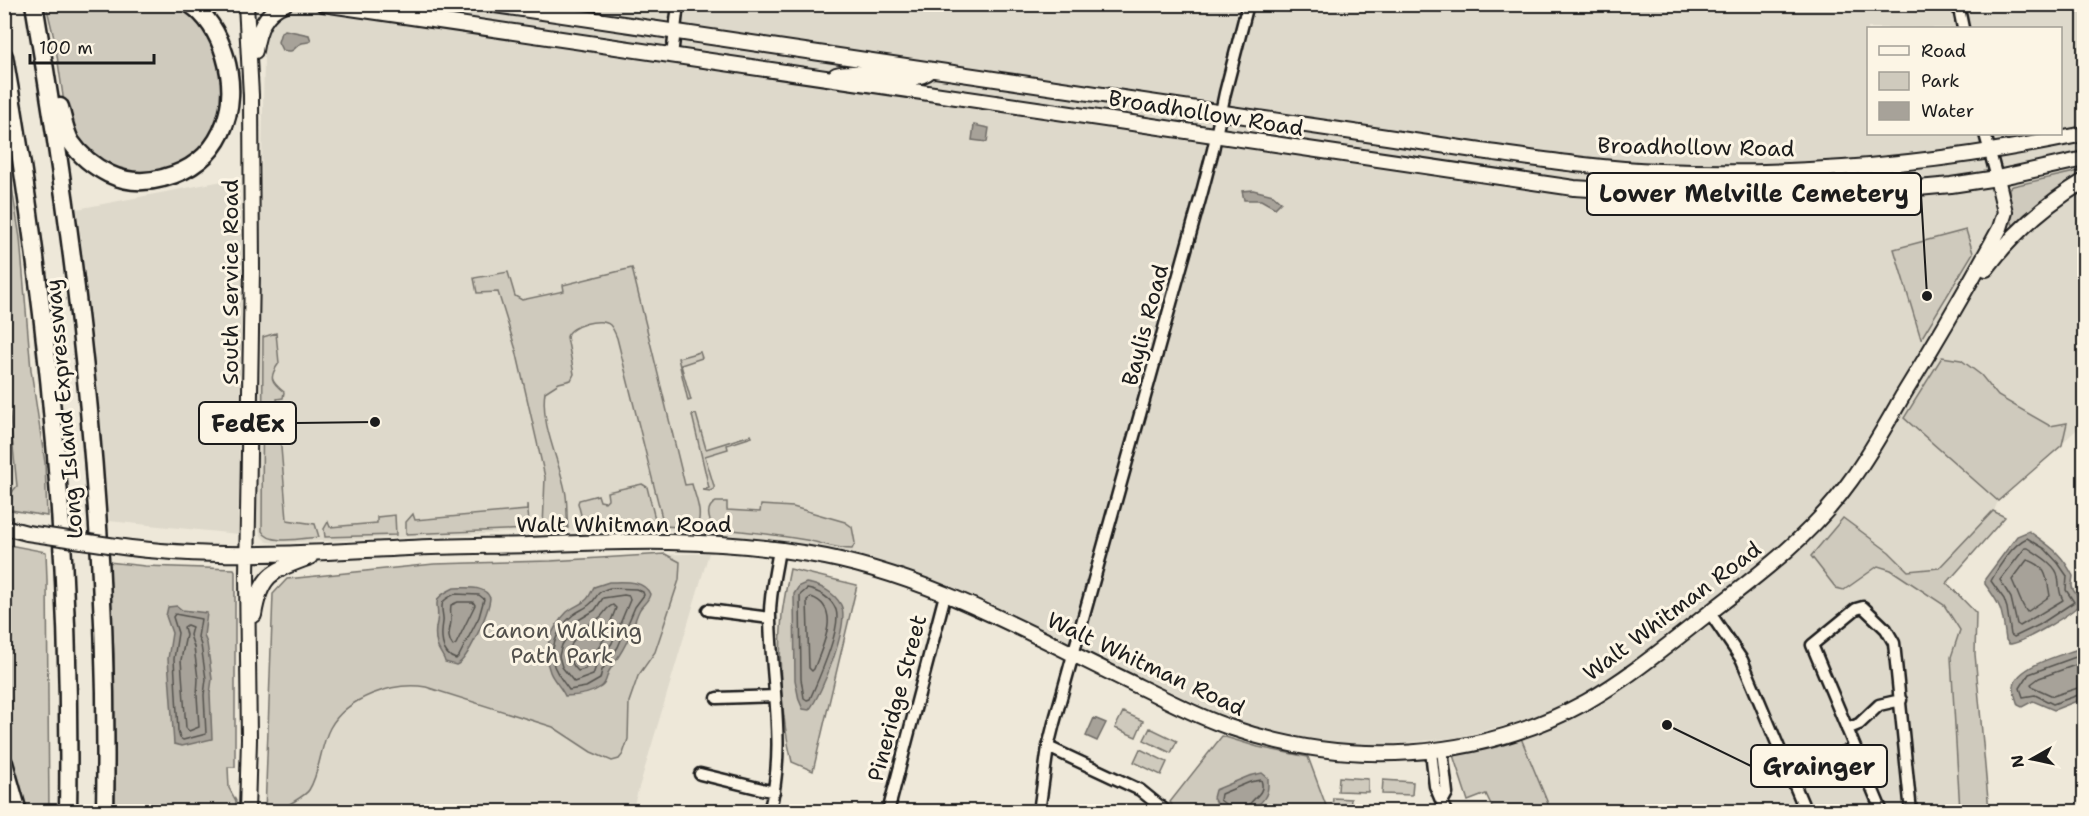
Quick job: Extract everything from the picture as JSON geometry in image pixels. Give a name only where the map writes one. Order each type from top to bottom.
[{"type":"highway","points":[[34,4],[70,140],[95,167],[117,177],[138,181],[174,176],[189,169],[205,157],[218,139],[227,120],[231,93],[229,67],[223,47],[213,28],[198,10],[189,4]]},
{"type":"highway","name":"Long Island Expressway","points":[[34,4],[66,205],[92,443],[101,586],[105,812]]},
{"type":"highway","name":"Long Island Expressway","points":[[4,56],[29,210],[54,446],[66,654],[68,812]]},
{"type":"highway","points":[[4,763],[18,812]]},
{"type":"main road","name":"South Service Road","points":[[246,4],[251,95],[252,270],[247,554],[249,739],[247,812]]},
{"type":"main road","points":[[251,95],[257,34],[265,18],[279,6],[285,4]]},
{"type":"main road","name":"Broadhollow Road","points":[[323,4],[1574,188],[1739,198],[1819,196],[1884,192],[1997,178],[2085,159]]},
{"type":"main road","name":"Broadhollow Road","points":[[488,4],[751,45],[1596,166],[1659,171],[1808,170],[1923,162],[2085,134]]},
{"type":"main road","points":[[829,77],[845,72],[861,72],[915,78],[931,70]]},
{"type":"main road","name":"Walt Whitman Road","points":[[4,527],[27,533],[164,552],[323,553],[617,541],[704,541],[824,556],[882,572],[945,595],[1001,619],[1174,705],[1223,726],[1275,742],[1311,749],[1362,754],[1436,750],[1515,732],[1566,712],[1618,682],[1710,613],[1786,552],[1811,528],[1844,490],[1875,444],[2004,220],[2005,212],[1997,178]]},
{"type":"main road","points":[[1969,284],[1983,272],[2025,225],[2053,202],[2085,181]]},
{"type":"main road","points":[[248,647],[261,586],[275,571],[323,553]]},
{"type":"main road","points":[[4,785],[9,812]]},
{"type":"street","points":[[672,56],[678,4]]},
{"type":"street","name":"Baylis Road","points":[[1039,812],[1048,747],[1202,192],[1248,4]]},
{"type":"street","points":[[1958,4],[1963,27]]},
{"type":"street","points":[[1985,135],[1997,178]]},
{"type":"street","points":[[769,812],[778,772],[770,618],[779,549]]},
{"type":"street","name":"Pineridge Street","points":[[888,812],[945,595]]},
{"type":"street","points":[[1882,812],[1812,645],[1856,609],[1863,607],[1886,629],[1894,643],[1911,812]]},
{"type":"street","points":[[708,610],[770,618]]},
{"type":"street","points":[[1710,613],[1742,660],[1806,812]]},
{"type":"street","points":[[717,698],[775,696]]},
{"type":"street","points":[[1847,729],[1859,724],[1880,705],[1901,700]]},
{"type":"street","points":[[1048,747],[1132,786],[1152,798],[1167,812]]},
{"type":"street","points":[[1436,750],[1435,786],[1444,807]]},
{"type":"street","points":[[1792,778],[1857,752]]},
{"type":"street","points":[[700,774],[774,792]]},
{"type":"shaded area","points":[[265,5],[2084,5],[2084,423],[1998,501],[1994,511],[2005,517],[1947,583],[1976,613],[1975,654],[1986,811],[1551,811],[1516,723],[1455,738],[1381,745],[1323,742],[1279,733],[1223,716],[1000,611],[886,566],[796,544],[669,530],[550,531],[275,543],[267,542],[261,536],[255,519]]},
{"type":"shaded area","points":[[238,178],[243,262],[238,534],[109,521],[94,348],[77,209]]},
{"type":"shaded area","points":[[4,359],[17,486],[12,492],[5,493]]},
{"type":"shaded area","name":"Canon Walking Path Park","points":[[709,553],[632,811],[265,812],[273,594],[287,579],[434,564]]},
{"type":"green space","points":[[46,5],[171,5],[190,12],[207,29],[222,57],[225,91],[221,121],[206,148],[186,166],[131,177],[98,164],[74,139],[66,116],[55,42]]},
{"type":"green space","points":[[5,144],[20,238],[31,370],[45,463],[47,516],[5,509],[5,493],[12,492],[17,486],[4,359]]},
{"type":"green space","points":[[2084,170],[2084,177],[2018,226],[2014,226],[2009,188]]},
{"type":"green space","points":[[1966,230],[1973,253],[1921,339],[1894,249]]},
{"type":"green space","points":[[632,268],[685,485],[692,484],[697,500],[698,523],[695,528],[664,526],[617,338],[610,325],[593,322],[574,329],[567,337],[574,374],[571,380],[559,383],[545,392],[545,416],[565,490],[568,528],[543,528],[545,477],[516,350],[498,292],[477,293],[474,278],[508,272],[515,296],[522,300],[564,291],[563,285]]},
{"type":"green space","points":[[276,333],[279,363],[272,379],[284,392],[283,398],[277,399],[287,520],[315,524],[319,537],[279,540],[266,536],[262,531],[263,337]]},
{"type":"green space","points":[[700,352],[702,358],[681,365],[691,400],[688,401],[678,358]]},
{"type":"green space","points":[[1942,357],[1961,360],[1981,375],[1998,396],[2050,426],[2067,423],[2062,445],[1998,501],[1904,418]]},
{"type":"green space","points":[[696,414],[706,449],[751,435],[752,437],[727,445],[728,449],[705,456],[714,486],[714,489],[710,491],[703,490],[709,488],[692,415]]},
{"type":"green space","points":[[642,484],[647,487],[657,527],[584,527],[579,500],[598,495],[600,501],[605,502],[608,499],[607,492]]},
{"type":"green space","points":[[716,502],[727,502],[727,510],[760,512],[761,505],[793,507],[845,522],[852,527],[855,543],[852,549],[846,549],[806,540],[714,529],[710,521],[709,510]]},
{"type":"green space","points":[[527,504],[530,529],[406,534],[406,522],[413,514],[415,520],[527,510]]},
{"type":"green space","points":[[1993,511],[2005,517],[1947,583],[1976,613],[1975,654],[1989,811],[1960,811],[1951,657],[1960,630],[1944,605],[1891,570],[1878,566],[1844,590],[1836,588],[1811,556],[1843,518],[1889,552],[1908,571],[1939,568]]},
{"type":"green space","points":[[395,515],[396,535],[325,537],[324,529],[328,522],[330,527],[377,523],[377,517]]},
{"type":"green space","points":[[4,544],[46,552],[49,811],[22,811],[5,733]]},
{"type":"green space","name":"Canon Walking Path Park","points":[[665,554],[680,562],[679,580],[655,652],[638,676],[629,702],[628,739],[619,759],[612,761],[591,752],[553,727],[426,687],[386,689],[359,700],[337,717],[324,743],[316,776],[309,790],[279,810],[265,812],[273,594],[287,579],[434,564],[551,561]]},
{"type":"green space","points":[[108,562],[145,566],[234,569],[235,767],[228,767],[229,788],[236,801],[235,811],[115,811],[114,654]]},
{"type":"green space","points":[[790,569],[857,585],[813,771],[792,762],[783,708],[781,632]]},
{"type":"green space","points":[[1123,712],[1143,721],[1136,737],[1115,728]]},
{"type":"green space","points":[[1150,728],[1177,741],[1171,753],[1144,740]]},
{"type":"green space","points":[[1222,736],[1258,747],[1308,757],[1328,811],[1176,811],[1170,802]]},
{"type":"green space","points":[[1521,738],[1551,811],[1494,811],[1486,794],[1468,801],[1453,755]]},
{"type":"green space","points":[[1140,749],[1167,762],[1161,775],[1134,762]]},
{"type":"green space","points":[[1339,777],[1368,779],[1368,792],[1338,791]]},
{"type":"green space","points":[[1383,780],[1413,782],[1412,795],[1382,794]]},
{"type":"green space","points":[[1333,798],[1351,799],[1350,809],[1334,811]]},
{"type":"water","points":[[285,30],[309,35],[311,41],[299,44],[293,50],[282,50],[278,42],[281,32]]},
{"type":"water","points":[[974,125],[989,128],[987,142],[972,140]]},
{"type":"water","points":[[1253,190],[1273,195],[1281,202],[1275,208],[1261,200],[1244,200],[1242,191]]},
{"type":"water","points":[[2029,531],[2054,550],[2064,561],[2073,576],[2072,588],[2081,602],[2048,627],[2025,639],[2009,644],[2006,640],[2001,610],[1985,584],[1985,579],[2017,536]]},
{"type":"water","points":[[609,582],[638,584],[647,589],[650,594],[640,609],[626,643],[603,685],[588,693],[565,696],[551,675],[548,664],[547,648],[553,632],[567,612],[587,599],[594,587]]},
{"type":"water","points":[[806,583],[821,587],[831,593],[841,605],[843,614],[842,627],[833,659],[821,690],[809,710],[803,709],[795,680],[794,594],[799,586]]},
{"type":"water","points":[[454,588],[480,589],[490,598],[482,624],[472,645],[461,662],[456,665],[445,662],[437,645],[436,634],[438,599]]},
{"type":"water","points":[[177,606],[182,610],[207,613],[204,636],[212,679],[210,694],[212,739],[182,746],[174,744],[168,659],[172,633],[166,616],[168,607]]},
{"type":"water","points":[[2084,649],[2084,697],[2082,699],[2054,710],[2033,701],[2022,707],[2018,705],[2014,686],[2023,673],[2041,662]]},
{"type":"water","points":[[1094,718],[1106,723],[1097,741],[1086,736]]},
{"type":"water","points":[[1262,773],[1268,778],[1268,790],[1265,797],[1254,807],[1247,810],[1231,810],[1217,804],[1213,798],[1215,790]]},
{"type":"place","name":"Lower Melville Cemetery","points":[[1927,296]]},
{"type":"place","name":"FedEx","points":[[375,422]]},
{"type":"place","name":"Grainger","points":[[1667,725]]}]
